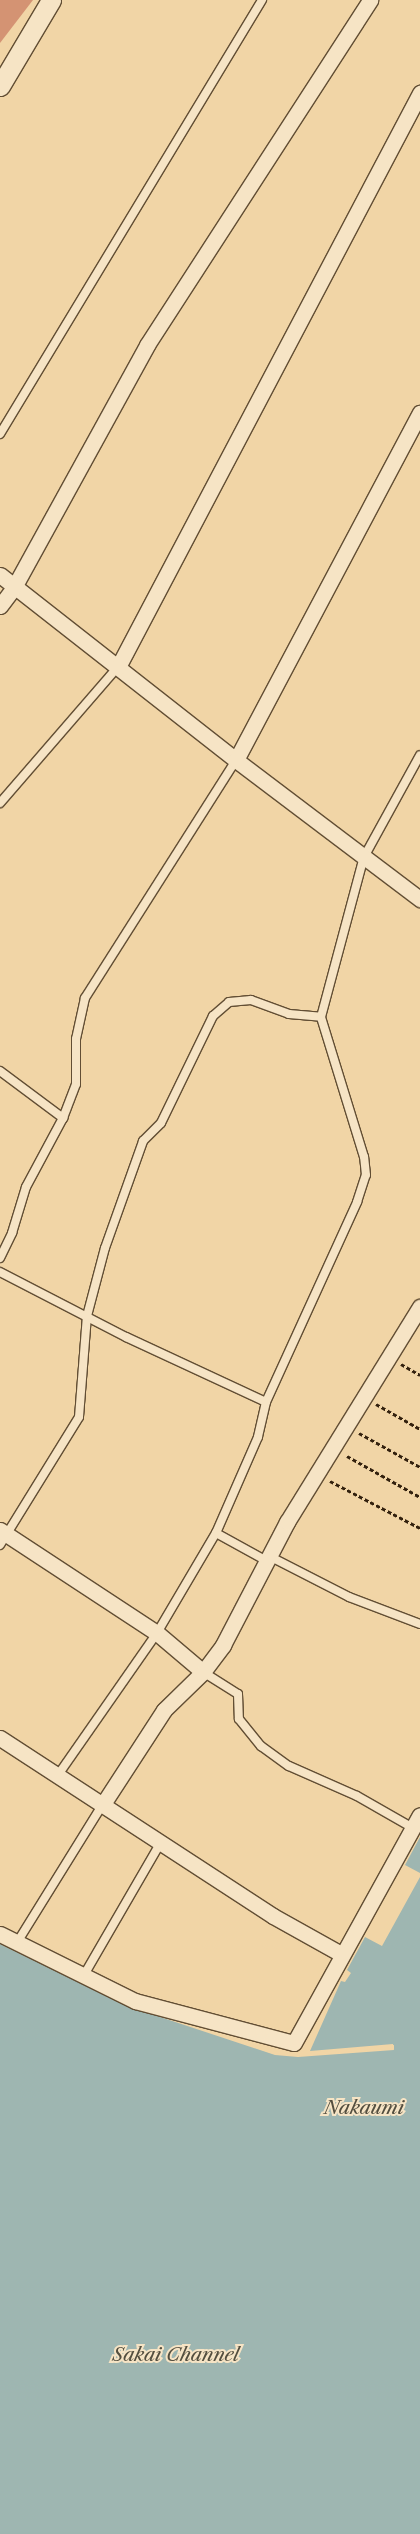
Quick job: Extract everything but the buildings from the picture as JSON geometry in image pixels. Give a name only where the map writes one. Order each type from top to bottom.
[{"type":"street","points":[[0,86],[52,0]]},
{"type":"street","points":[[0,606],[13,588],[147,344],[370,0]]},
{"type":"street","points":[[118,666],[420,93]]},
{"type":"street","points":[[236,760],[420,413]]},
{"type":"street","points":[[0,575],[13,588],[118,666],[236,760],[420,899]]},
{"type":"street","points":[[103,1804],[164,1710],[202,1672],[223,1645],[268,1558],[420,1306]]},
{"type":"street","points":[[2,1536],[156,1633],[202,1672]]},
{"type":"street","points":[[0,1738],[273,1916],[341,1954]]},
{"type":"street","points":[[0,1934],[18,1941],[135,2001],[294,2043],[341,1954],[417,1822]]},
{"type":"lane","points":[[0,434],[262,0]]},
{"type":"lane","points":[[0,803],[118,666]]},
{"type":"lane","points":[[58,1775],[156,1633],[216,1533],[258,1437],[266,1402],[357,1202],[366,1175],[364,1157],[321,1017],[364,857],[420,754]]},
{"type":"lane","points":[[0,1258],[12,1233],[26,1187],[63,1118],[76,1084],[76,1039],[85,998],[236,760]]},
{"type":"lane","points":[[2,1536],[79,1417],[87,1316],[105,1248],[144,1141],[161,1123],[213,1016],[228,1002],[251,1000],[289,1014],[321,1017]]},
{"type":"lane","points":[[0,1071],[63,1118]]},
{"type":"lane","points":[[0,1272],[266,1402]]},
{"type":"lane","points":[[216,1533],[349,1597],[420,1624]]},
{"type":"lane","points":[[202,1672],[238,1694],[239,1719],[261,1746],[288,1766],[417,1822]]},
{"type":"lane","points":[[18,1941],[103,1804]]},
{"type":"lane","points":[[84,1974],[160,1844]]},
{"type":"path","points":[[390,1358],[420,1375]]},
{"type":"path","points":[[365,1398],[420,1430]]},
{"type":"path","points":[[348,1426],[420,1467]]},
{"type":"path","points":[[334,1448],[420,1497]]},
{"type":"path","points":[[318,1474],[420,1528]]},
{"type":"water","points":[[420,1837],[420,1873],[405,1865]]},
{"type":"water","name":"Sakai Channel","points":[[420,1877],[420,2534],[0,2534],[0,1944],[127,2006],[275,2055],[298,2057],[394,2050],[393,2044],[310,2051],[341,1981],[345,1982],[351,1973],[347,1970],[365,1937],[382,1946]]},
{"type":"pier","points":[[394,2045],[394,2049],[299,2056],[392,2048],[308,2052]]},
{"type":"water label","name":"Nakaumi","points":[[364,2108]]}]
